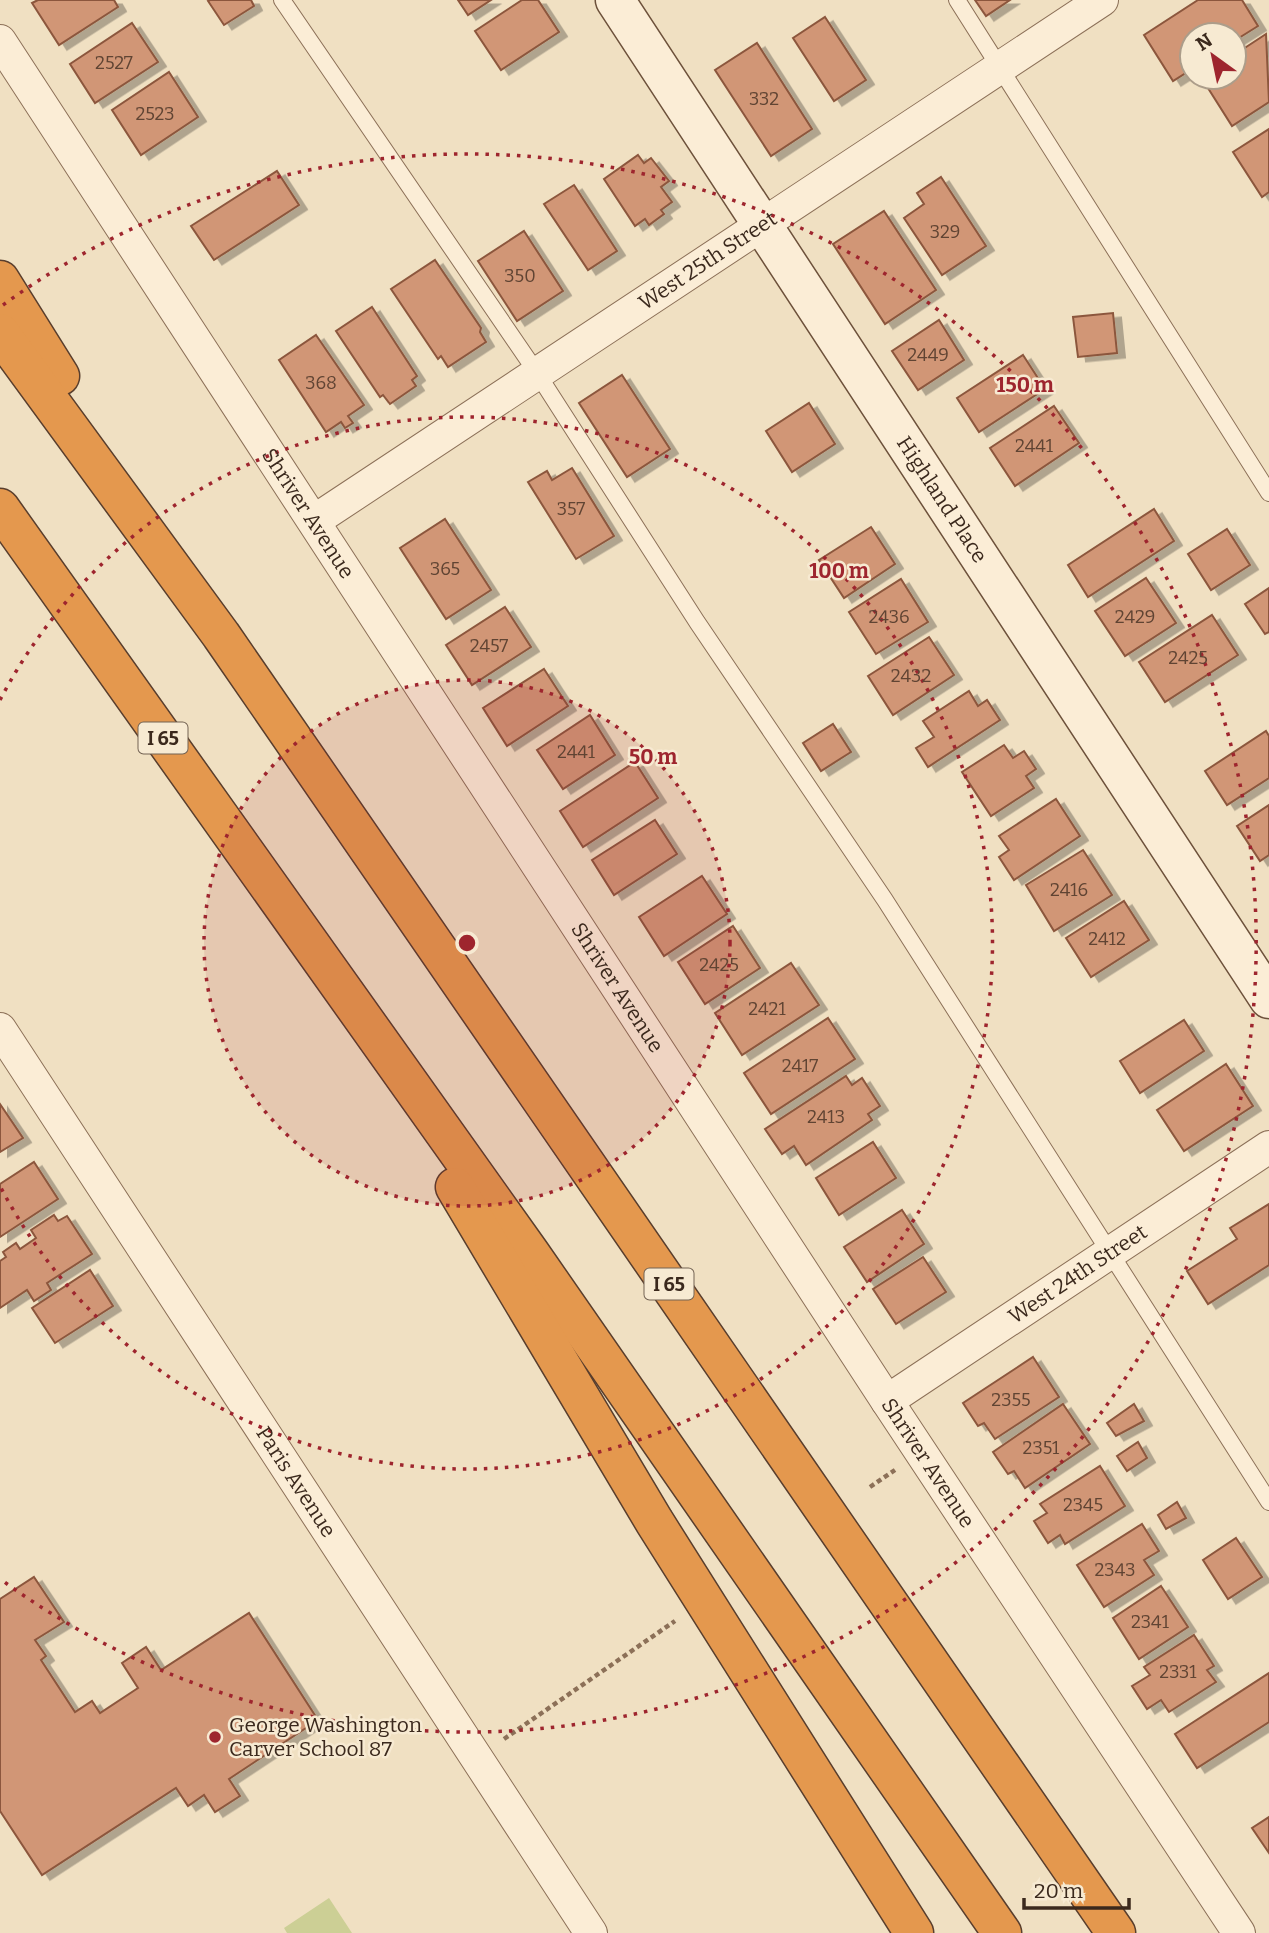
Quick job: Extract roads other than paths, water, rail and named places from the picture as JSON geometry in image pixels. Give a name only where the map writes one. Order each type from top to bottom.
[{"type":"highway","points":[[0,280],[222,635]]},
{"type":"highway","name":"I 65","points":[[0,333],[222,635],[1116,1933]]},
{"type":"highway","name":"I 65","points":[[0,508],[325,969],[530,1253],[1002,1933]]},
{"type":"highway","points":[[325,969],[654,1521],[914,1933]]},
{"type":"street","name":"Highland Place","points":[[615,0],[1269,999]]},
{"type":"street","name":"West 25th Street","points":[[314,521],[1102,0]]},
{"type":"street","name":"Shriver Avenue","points":[[0,41],[887,1401],[1239,1933]]},
{"type":"street","name":"Paris Avenue","points":[[0,1029],[591,1933]]},
{"type":"street","name":"West 24th Street","points":[[887,1401],[1269,1147]]},
{"type":"lane","points":[[282,0],[537,373],[697,622],[885,900],[1269,1502]]},
{"type":"lane","points":[[957,0],[1269,493]]},
{"type":"place","name":"George Washington Carver School 87","points":[[215,1737]]}]
